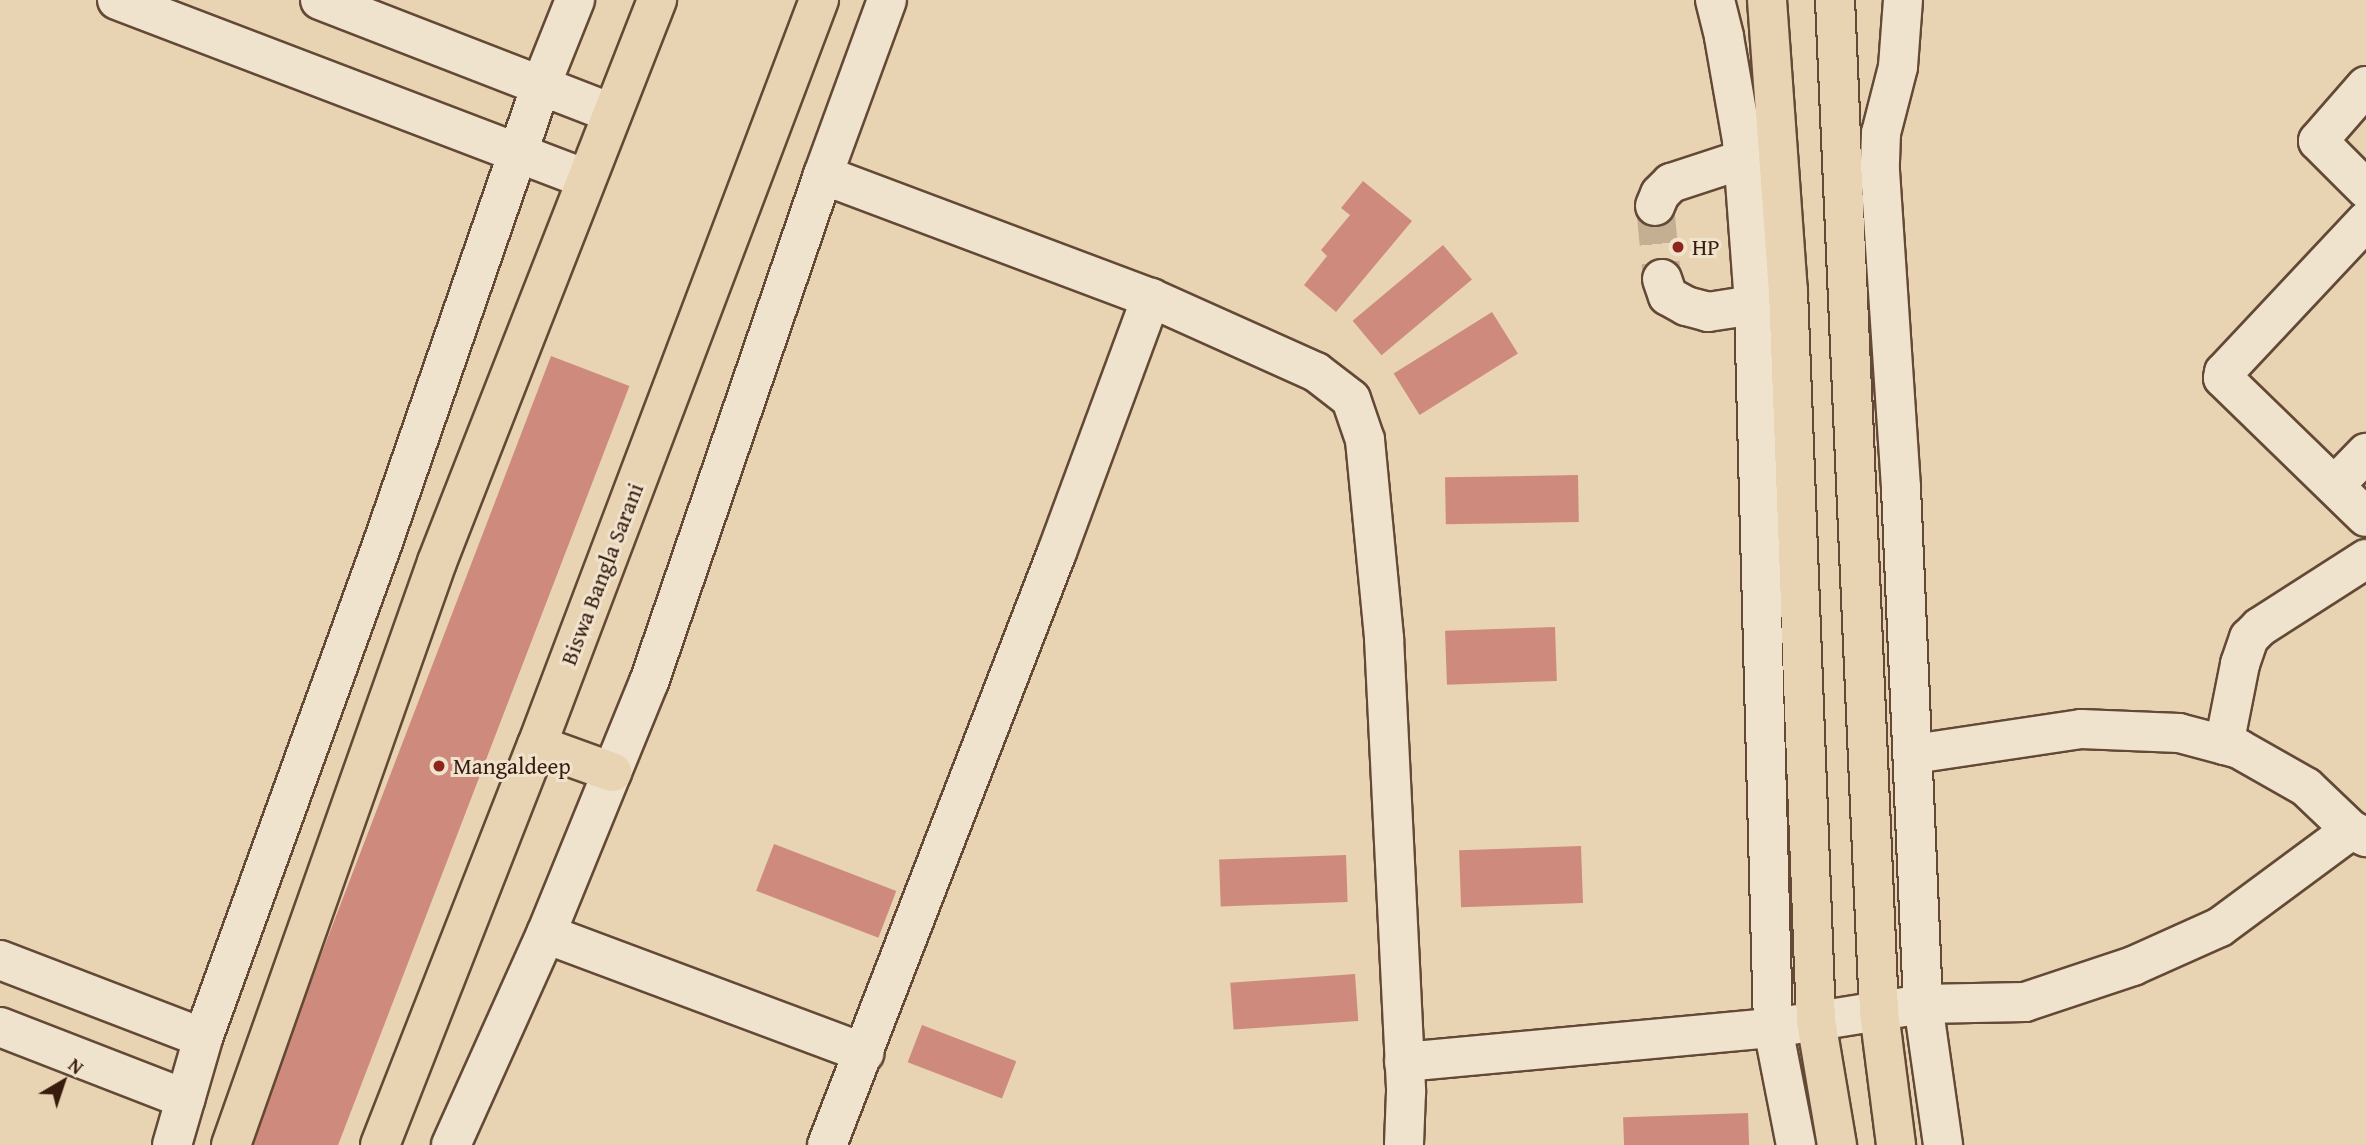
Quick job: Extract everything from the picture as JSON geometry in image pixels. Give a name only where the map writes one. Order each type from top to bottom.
[{"type":"main road","points":[[231,1145],[437,562],[657,0]]},
{"type":"main road","name":"Biswa Bangla Sarani","points":[[380,1145],[537,745],[819,0]]},
{"type":"main road","points":[[1767,0],[1788,291],[1816,1021],[1837,1145]]},
{"type":"main road","points":[[1835,0],[1879,1012],[1896,1145]]},
{"type":"main road","points":[[537,745],[612,772]]},
{"type":"street","points":[[117,0],[586,179]]},
{"type":"street","points":[[320,0],[612,113]]},
{"type":"street","points":[[172,1145],[203,1038],[383,542],[541,85],[575,0]]},
{"type":"street","points":[[451,1145],[546,934],[649,682],[822,174],[887,0]]},
{"type":"street","points":[[1715,0],[1724,37],[1744,159],[1754,305],[1773,1028],[1796,1145]]},
{"type":"street","points":[[1903,0],[1898,66],[1881,133],[1880,171],[1914,754],[1923,1004],[1943,1145]]},
{"type":"street","points":[[2366,86],[2318,141],[2366,190]]},
{"type":"street","points":[[1655,206],[1660,194],[1671,183],[1744,159]]},
{"type":"street","points":[[822,174],[1151,298],[1316,372],[1350,399],[1365,440],[1384,638],[1404,1062],[1404,1145]]},
{"type":"street","points":[[2366,221],[2224,372],[2223,378],[2366,517]]},
{"type":"street","points":[[1662,279],[1668,296],[1686,306],[1708,312],[1754,305]]},
{"type":"street","points":[[827,1145],[1058,552],[1151,298]]},
{"type":"street","points":[[2335,485],[2366,453]]},
{"type":"street","points":[[2224,745],[2240,664],[2249,638],[2260,627],[2366,559]]},
{"type":"street","points":[[1404,1062],[1773,1028],[1923,1004],[2025,1002],[2133,966],[2220,927],[2359,833],[2306,787],[2239,749],[2179,733],[2081,729],[1914,754]]},
{"type":"street","points":[[546,934],[863,1053]]},
{"type":"street","points":[[0,960],[203,1038]]},
{"type":"street","points":[[0,1027],[186,1099]]},
{"type":"building","points":[[1363,181],[1412,221],[1336,312],[1304,285],[1327,256],[1321,250],[1350,215],[1341,208]]},
{"type":"building","points":[[1443,245],[1472,279],[1382,355],[1353,321]]},
{"type":"building","points":[[1492,312],[1518,354],[1420,415],[1394,373]]},
{"type":"building","name":"Mangaldeep","points":[[551,356],[629,386],[338,1145],[248,1145]]},
{"type":"building","points":[[1578,475],[1579,522],[1446,524],[1445,477]]},
{"type":"building","points":[[1555,627],[1557,681],[1447,685],[1445,631]]},
{"type":"building","points":[[774,844],[896,891],[878,938],[756,891]]},
{"type":"building","points":[[1581,846],[1583,903],[1461,907],[1459,850]]},
{"type":"building","points":[[1346,855],[1348,902],[1221,906],[1219,859]]},
{"type":"building","points":[[1355,974],[1358,1021],[1234,1030],[1230,983]]},
{"type":"building","points":[[922,1025],[1016,1061],[1002,1099],[908,1062]]},
{"type":"building","points":[[1748,1113],[1749,1145],[1624,1145],[1623,1117]]},
{"type":"tunnel","points":[[1655,206],[1662,279]]},
{"type":"place","name":"HP","points":[[1678,247]]},
{"type":"place","name":"Mangaldeep","points":[[439,766]]}]
